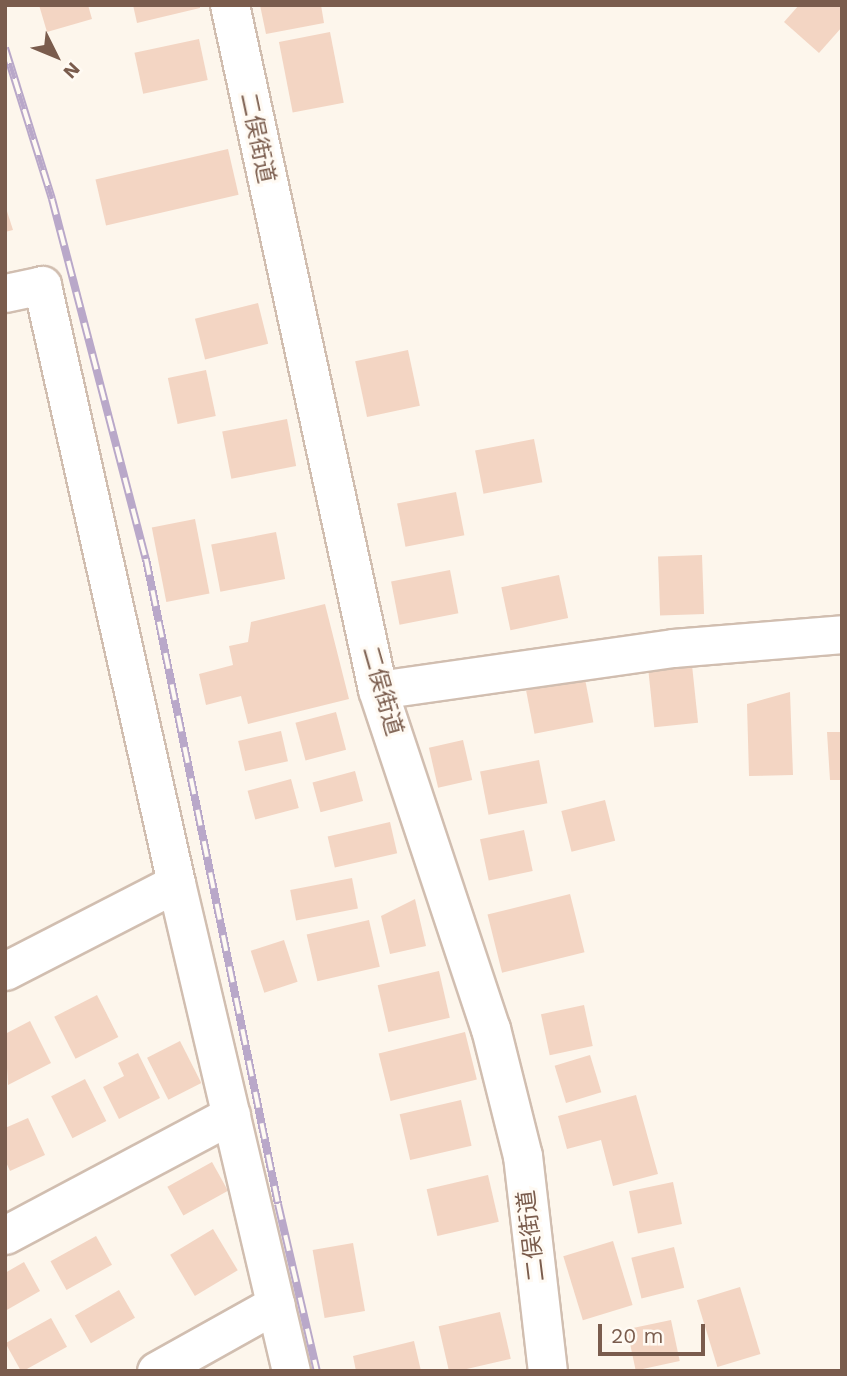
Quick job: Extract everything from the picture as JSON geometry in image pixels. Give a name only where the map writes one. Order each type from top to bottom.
[{"type":"street","name":"二俣街道","points":[[230,5],[378,690],[491,1029],[520,1144],[548,1371]]},
{"type":"street","points":[[5,293],[42,285],[176,883],[291,1371]]},
{"type":"street","points":[[378,690],[673,648],[842,634]]},
{"type":"street","points":[[8,959],[176,883]]},
{"type":"street","points":[[5,1235],[231,1115]]},
{"type":"street","points":[[156,1371],[276,1304]]},
{"type":"building","points":[[39,5],[88,5],[92,19],[47,32]]},
{"type":"building","points":[[133,5],[200,5],[200,8],[137,23]]},
{"type":"building","points":[[260,5],[321,5],[324,23],[266,34]]},
{"type":"building","points":[[799,5],[842,5],[842,27],[819,53],[784,22]]},
{"type":"building","points":[[330,32],[344,103],[293,113],[279,42]]},
{"type":"building","points":[[199,39],[208,80],[143,94],[134,53]]},
{"type":"building","points":[[228,149],[239,195],[106,225],[95,180]]},
{"type":"building","points":[[5,205],[13,230],[5,232]]},
{"type":"building","points":[[258,303],[268,344],[205,359],[195,319]]},
{"type":"building","points":[[408,350],[420,406],[367,417],[355,361]]},
{"type":"building","points":[[206,370],[216,416],[178,424],[168,378]]},
{"type":"building","points":[[287,419],[296,466],[231,479],[222,432]]},
{"type":"building","points":[[534,439],[542,482],[483,494],[475,450]]},
{"type":"building","points":[[456,492],[464,535],[405,547],[397,503]]},
{"type":"building","points":[[195,519],[210,594],[166,602],[152,527]]},
{"type":"building","points":[[276,532],[285,579],[220,592],[211,545]]},
{"type":"building","points":[[702,555],[704,614],[660,615],[658,557]]},
{"type":"building","points":[[450,570],[458,613],[399,625],[391,581]]},
{"type":"building","points":[[559,575],[568,618],[510,630],[501,587]]},
{"type":"building","points":[[325,604],[349,699],[248,724],[241,696],[206,705],[199,674],[233,665],[229,646],[248,642],[251,622]]},
{"type":"building","points":[[692,665],[698,723],[654,727],[648,670]]},
{"type":"building","points":[[585,679],[593,722],[534,734],[526,690]]},
{"type":"building","points":[[790,692],[793,775],[749,776],[747,704]]},
{"type":"building","points":[[336,712],[346,750],[306,761],[295,723]]},
{"type":"building","points":[[281,731],[288,761],[245,771],[238,741]]},
{"type":"building","points":[[827,732],[842,732],[842,780],[830,780]]},
{"type":"building","points":[[463,740],[472,780],[438,788],[429,748]]},
{"type":"building","points":[[539,760],[547,803],[488,815],[480,771]]},
{"type":"building","points":[[355,771],[363,801],[321,812],[312,782]]},
{"type":"building","points":[[291,779],[299,808],[255,820],[248,791]]},
{"type":"building","points":[[605,800],[615,841],[571,852],[561,811]]},
{"type":"building","points":[[390,822],[397,853],[335,868],[328,836]]},
{"type":"building","points":[[524,830],[533,871],[489,880],[480,839]]},
{"type":"building","points":[[352,878],[358,908],[296,920],[290,890]]},
{"type":"building","points":[[570,894],[585,952],[502,973],[488,915]]},
{"type":"building","points":[[415,899],[426,946],[390,954],[381,916]]},
{"type":"building","points":[[369,920],[380,967],[317,981],[307,934]]},
{"type":"building","points":[[284,940],[298,982],[264,993],[251,951]]},
{"type":"building","points":[[439,971],[450,1018],[388,1032],[378,985]]},
{"type":"building","points":[[97,995],[118,1037],[76,1059],[54,1017]]},
{"type":"building","points":[[584,1005],[593,1046],[550,1055],[541,1014]]},
{"type":"building","points":[[30,1021],[51,1063],[8,1085],[5,1034]]},
{"type":"building","points":[[465,1032],[477,1080],[390,1101],[379,1054]]},
{"type":"building","points":[[180,1041],[201,1083],[168,1100],[147,1058]]},
{"type":"building","points":[[138,1053],[160,1098],[119,1119],[103,1087],[124,1076],[118,1063]]},
{"type":"building","points":[[590,1055],[601,1092],[566,1103],[555,1066]]},
{"type":"building","points":[[85,1079],[106,1121],[72,1138],[51,1096]]},
{"type":"building","points":[[636,1095],[658,1174],[613,1186],[601,1140],[567,1149],[558,1116]]},
{"type":"building","points":[[461,1100],[472,1146],[410,1160],[400,1114]]},
{"type":"building","points":[[28,1118],[45,1155],[10,1171],[5,1160],[5,1128]]},
{"type":"building","points":[[212,1162],[228,1191],[183,1216],[167,1187]]},
{"type":"building","points":[[488,1175],[499,1222],[437,1236],[427,1189]]},
{"type":"building","points":[[673,1182],[682,1224],[638,1233],[629,1191]]},
{"type":"building","points":[[213,1229],[238,1270],[195,1296],[170,1255]]},
{"type":"building","points":[[96,1236],[112,1265],[67,1290],[51,1261]]},
{"type":"building","points":[[613,1241],[633,1305],[583,1320],[563,1256]]},
{"type":"building","points":[[353,1243],[365,1311],[325,1318],[313,1250]]},
{"type":"building","points":[[674,1247],[684,1288],[641,1298],[631,1258]]},
{"type":"building","points":[[24,1262],[40,1291],[5,1311],[5,1273]]},
{"type":"building","points":[[740,1287],[760,1354],[717,1367],[697,1300]]},
{"type":"building","points":[[119,1290],[135,1318],[91,1343],[75,1316]]},
{"type":"building","points":[[500,1312],[511,1359],[449,1371],[439,1326]]},
{"type":"building","points":[[51,1318],[67,1347],[21,1371],[6,1343]]},
{"type":"building","points":[[671,1320],[680,1361],[636,1370],[627,1329]]},
{"type":"building","points":[[414,1341],[421,1371],[356,1371],[353,1356]]},
{"type":"railway","points":[[5,48],[52,199],[146,559],[278,1204],[317,1371]]}]
